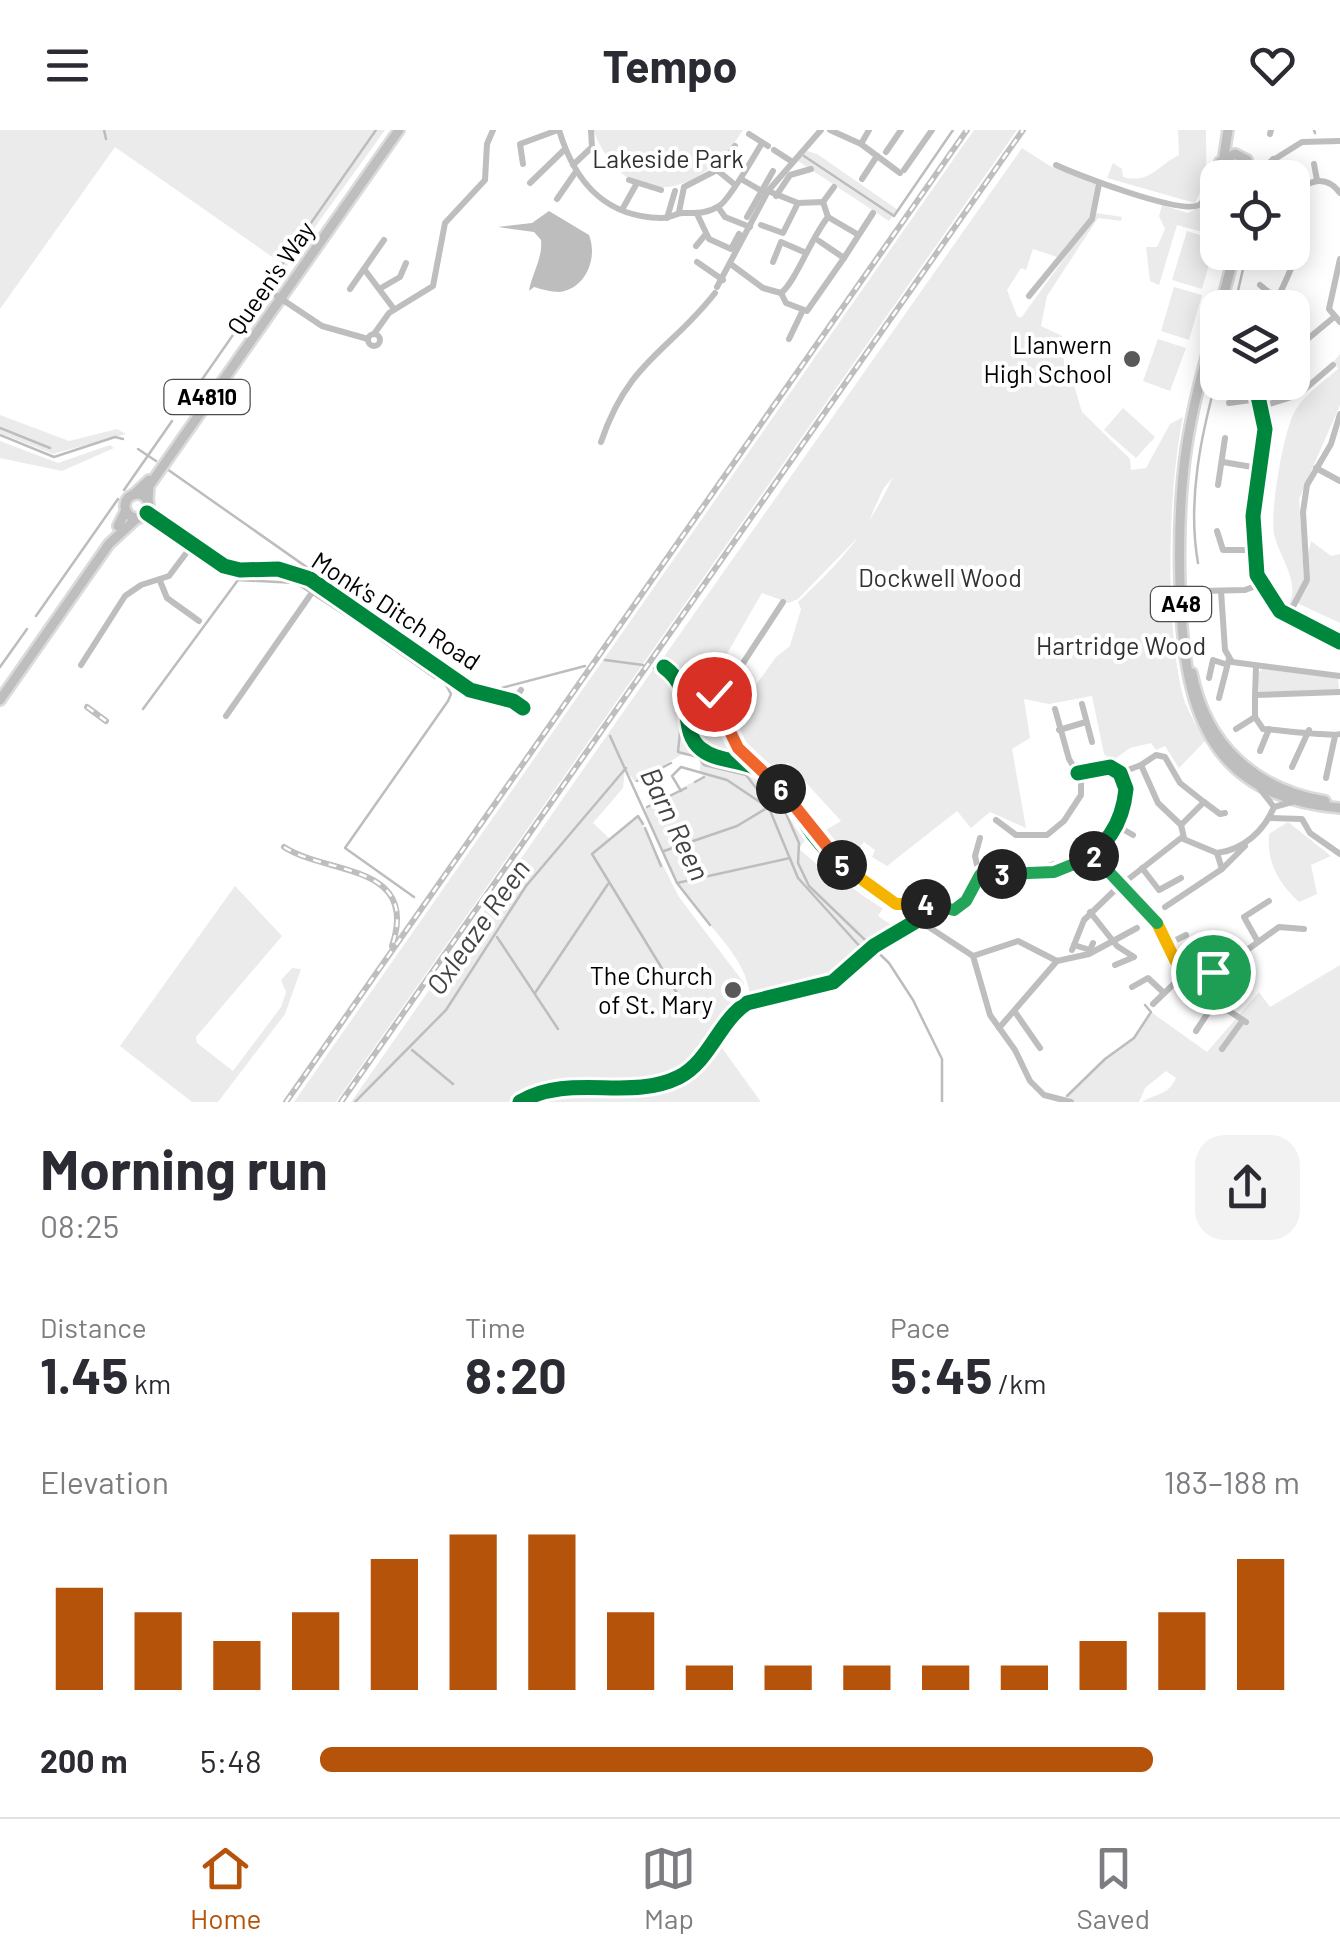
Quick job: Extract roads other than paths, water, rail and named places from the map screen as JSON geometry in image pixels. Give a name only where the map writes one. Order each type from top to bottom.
[{"type":"main road","name":"Queen's Way","points":[[142,516],[150,486],[396,130]]},
{"type":"main road","points":[[1230,130],[1243,160]]},
{"type":"main road","points":[[1223,159],[1230,130]]},
{"type":"main road","points":[[1223,159],[1240,154]]},
{"type":"main road","name":"Queen's Way","points":[[0,691],[133,495],[144,486],[279,298]]},
{"type":"main road","name":"A48","points":[[1200,380],[1185,433],[1180,473],[1182,641],[1195,710],[1211,742],[1243,775],[1298,803],[1340,806]]},
{"type":"main road","name":"A48","points":[[1200,396],[1184,477],[1187,638],[1196,694],[1218,739],[1244,767],[1286,791],[1340,806]]},
{"type":"main road","points":[[133,495],[148,500]]},
{"type":"main road","points":[[0,700],[109,544],[142,516],[126,510]]},
{"type":"street","points":[[279,298],[332,331],[371,336],[394,309],[433,286],[443,226],[484,180],[493,130]]},
{"type":"street","points":[[524,164],[520,144],[541,133],[559,130],[564,150],[585,188],[623,208],[667,218],[679,213],[698,216],[718,207],[768,146]]},
{"type":"street","points":[[558,199],[574,169],[592,148],[592,130]]},
{"type":"street","points":[[747,217],[764,190],[821,130]]},
{"type":"street","points":[[830,130],[882,154],[902,171],[932,130]]},
{"type":"street","points":[[861,144],[869,130]]},
{"type":"street","points":[[862,179],[901,130]]},
{"type":"street","points":[[748,134],[791,161]]},
{"type":"street","points":[[1273,160],[1322,134],[1340,141]]},
{"type":"street","points":[[679,213],[682,189],[717,170],[734,146]]},
{"type":"street","points":[[530,183],[564,150]]},
{"type":"street","points":[[1314,164],[1317,180]]},
{"type":"street","points":[[1056,165],[1099,184],[1187,207],[1200,202]]},
{"type":"street","points":[[776,196],[790,175],[811,169]]},
{"type":"street","points":[[717,170],[738,182],[798,203],[823,202]]},
{"type":"street","points":[[600,442],[614,408],[638,369],[720,284],[750,228],[773,170]]},
{"type":"street","points":[[1310,182],[1317,180],[1334,186],[1340,193]]},
{"type":"street","points":[[623,208],[633,182],[661,190]]},
{"type":"street","points":[[1029,296],[1092,219],[1099,184]]},
{"type":"street","points":[[823,202],[834,186]]},
{"type":"street","points":[[667,218],[675,191]]},
{"type":"street","points":[[823,202],[828,217],[857,234]]},
{"type":"street","points":[[761,226],[783,233],[798,203]]},
{"type":"street","points":[[718,207],[725,217],[750,228]]},
{"type":"street","points":[[790,333],[874,214]]},
{"type":"street","points":[[698,216],[706,234],[730,249],[739,234]]},
{"type":"street","points":[[781,293],[789,287],[804,252],[828,217]]},
{"type":"street","points":[[696,246],[706,234]]},
{"type":"street","points":[[350,290],[384,240]]},
{"type":"street","points":[[819,241],[844,258]]},
{"type":"street","points":[[773,262],[781,242],[804,252]]},
{"type":"street","points":[[1310,338],[1336,320],[1330,300],[1340,259]]},
{"type":"street","points":[[697,262],[720,284]]},
{"type":"street","points":[[381,288],[400,277],[406,263]]},
{"type":"street","points":[[732,265],[763,288],[781,293],[786,302],[802,312]]},
{"type":"street","points":[[364,269],[394,309]]},
{"type":"street","points":[[1260,285],[1267,290]]},
{"type":"street","points":[[328,340],[332,331]]},
{"type":"street","points":[[1229,403],[1259,403],[1298,395],[1333,366]]},
{"type":"street","points":[[1258,400],[1265,429],[1258,468],[1254,550],[1261,584],[1288,616],[1340,642]]},
{"type":"street","points":[[1288,616],[1307,580],[1304,500],[1316,468],[1331,444],[1340,414]]},
{"type":"street","points":[[1218,485],[1226,438]]},
{"type":"street","points":[[1224,462],[1258,468]]},
{"type":"street","points":[[1316,468],[1340,481]]},
{"type":"street","name":"Monk's Ditch Road","points":[[142,516],[233,569],[286,571],[470,690],[513,700],[523,708]]},
{"type":"street","points":[[1218,531],[1223,550],[1254,550]]},
{"type":"street","points":[[81,664],[127,594],[173,573],[193,544]]},
{"type":"street","points":[[160,580],[167,598],[200,621]]},
{"type":"street","points":[[1202,591],[1261,584]]},
{"type":"street","points":[[226,716],[315,589]]},
{"type":"street","points":[[1219,698],[1227,662],[1220,590]]},
{"type":"street","points":[[783,602],[720,696],[730,737],[774,780],[840,864],[886,898],[954,910],[966,901],[980,875],[974,856],[980,838]]},
{"type":"street","points":[[1209,678],[1213,660],[1340,676]]},
{"type":"street","points":[[664,667],[678,678],[686,697],[692,738],[700,748],[752,762]]},
{"type":"street","points":[[1256,667],[1254,717],[1259,726],[1268,730],[1309,730],[1323,737],[1338,735],[1326,778]]},
{"type":"street","points":[[513,700],[521,690]]},
{"type":"street","points":[[686,697],[705,691],[720,696]]},
{"type":"street","points":[[1255,695],[1340,692]]},
{"type":"street","points":[[1082,704],[1092,742]]},
{"type":"street","points":[[996,820],[1023,837],[1054,831],[1081,795],[1078,773],[1059,730],[1055,709]]},
{"type":"street","points":[[1236,729],[1254,717]]},
{"type":"street","points":[[1059,730],[1086,722]]},
{"type":"street","points":[[1260,751],[1268,730]]},
{"type":"street","points":[[1292,768],[1309,730]]},
{"type":"street","points":[[1078,773],[1102,766],[1120,773],[1156,755],[1165,757],[1180,783],[1220,814],[1226,813]]},
{"type":"street","points":[[1141,765],[1158,803],[1181,825],[1184,838]]},
{"type":"street","points":[[980,875],[1054,872],[1092,854],[1114,824],[1126,795],[1120,773]]},
{"type":"street","points":[[1243,775],[1270,796],[1274,807]]},
{"type":"street","points":[[1184,838],[1217,853],[1238,848],[1270,818],[1274,807],[1284,801],[1298,803]]},
{"type":"street","points":[[1181,825],[1204,802]]},
{"type":"street","points":[[1270,818],[1302,819],[1310,832],[1340,854]]},
{"type":"street","points":[[1114,824],[1134,835]]},
{"type":"street","points":[[1093,943],[1090,950],[1073,947],[1090,912],[1184,838]]},
{"type":"street","points":[[1165,906],[1222,869],[1246,845]]},
{"type":"street","points":[[1217,853],[1222,869]]},
{"type":"street","points":[[1092,854],[1156,922],[1184,974],[1215,1002],[1245,1021],[1222,1049]]},
{"type":"street","points":[[1142,868],[1161,890],[1181,878]]},
{"type":"street","points":[[1258,942],[1244,917],[1269,901]]},
{"type":"street","points":[[908,903],[918,920],[973,956],[987,1009],[1040,1092],[1071,1102]]},
{"type":"street","points":[[1090,912],[1113,941],[1134,957],[1115,965]]},
{"type":"street","points":[[520,1102],[549,1088],[636,1087],[678,1078],[697,1062],[736,1010],[747,1003],[833,982],[871,949],[918,920]]},
{"type":"street","points":[[1197,986],[1288,925],[1304,929]]},
{"type":"street","points":[[973,956],[1018,940],[1057,960],[1089,954],[1137,928]]},
{"type":"street","points":[[1168,944],[1186,936]]},
{"type":"street","points":[[999,1028],[1057,960]]},
{"type":"street","points":[[1144,965],[1148,978],[1164,993]]},
{"type":"street","points":[[1153,1004],[1184,974]]},
{"type":"street","points":[[1132,987],[1148,978]]},
{"type":"street","points":[[1196,1031],[1215,1002]]},
{"type":"street","points":[[1015,1012],[1040,1048]]},
{"type":"waterway","points":[[104,130],[106,139]]},
{"type":"waterway","points":[[269,283],[376,130]]},
{"type":"waterway","points":[[804,156],[894,216],[953,130]]},
{"type":"waterway","points":[[1238,290],[1243,270]]},
{"type":"waterway","points":[[178,414],[265,289]]},
{"type":"waterway","points":[[1198,563],[1195,492],[1211,400]]},
{"type":"waterway","points":[[124,490],[172,421]]},
{"type":"waterway","points":[[0,428],[50,448]]},
{"type":"waterway","points":[[0,435],[54,457],[115,437],[123,439]]},
{"type":"waterway","points":[[138,449],[156,461]]},
{"type":"waterway","points":[[167,469],[480,689],[494,690],[585,666]]},
{"type":"waterway","points":[[36,616],[118,499]]},
{"type":"waterway","points":[[143,709],[238,580],[296,583],[345,615]]},
{"type":"waterway","points":[[0,667],[27,629]]},
{"type":"waterway","points":[[381,640],[435,678]]},
{"type":"waterway","points":[[605,660],[643,665]]},
{"type":"waterway","points":[[654,668],[664,671]]},
{"type":"waterway","points":[[669,677],[681,721],[678,752],[698,757],[704,765],[746,775],[760,793],[784,809],[799,843],[798,863],[809,886],[889,963],[913,1000],[942,1059],[942,1102]]},
{"type":"waterway","points":[[414,897],[345,848],[448,701],[451,694],[446,685]]},
{"type":"waterway","name":"Barn Reen","points":[[610,736],[677,883],[710,925]]},
{"type":"waterway","points":[[637,781],[671,763]]},
{"type":"waterway","points":[[681,791],[672,776],[681,767],[727,780],[769,808],[798,878],[863,950]]},
{"type":"waterway","name":"Oxleaze Reen","points":[[355,1102],[446,1010],[526,886],[626,768]]},
{"type":"waterway","points":[[695,782],[704,777]]},
{"type":"waterway","points":[[647,807],[686,788]]},
{"type":"waterway","points":[[664,851],[737,826],[767,808]]},
{"type":"waterway","points":[[643,824],[638,816],[592,854],[677,993]]},
{"type":"waterway","points":[[645,828],[661,866]]},
{"type":"waterway","points":[[677,883],[790,858]]},
{"type":"waterway","points":[[535,993],[608,884]]},
{"type":"waterway","points":[[497,937],[558,1029]]},
{"type":"waterway","points":[[1067,1096],[1105,1059],[1134,1038],[1151,1012],[1145,1005]]},
{"type":"waterway","points":[[412,1050],[453,1084]]},
{"type":"railway","points":[[286,1102],[967,130]]},
{"type":"railway","points":[[341,1102],[1023,130]]},
{"type":"railway","points":[[87,707],[106,721]]},
{"type":"railway","points":[[284,847],[365,876],[381,886],[393,899],[397,919],[392,946]]},
{"type":"place","name":"Llanwern High School","points":[[1132,359]]},
{"type":"place","name":"The Church of St. Mary","points":[[733,990]]},
{"type":"park label","name":"Lakeside Park","points":[[668,159]]},
{"type":"park label","name":"Dockwell Wood","points":[[940,578]]},
{"type":"park label","name":"Hartridge Wood","points":[[1121,646]]}]
